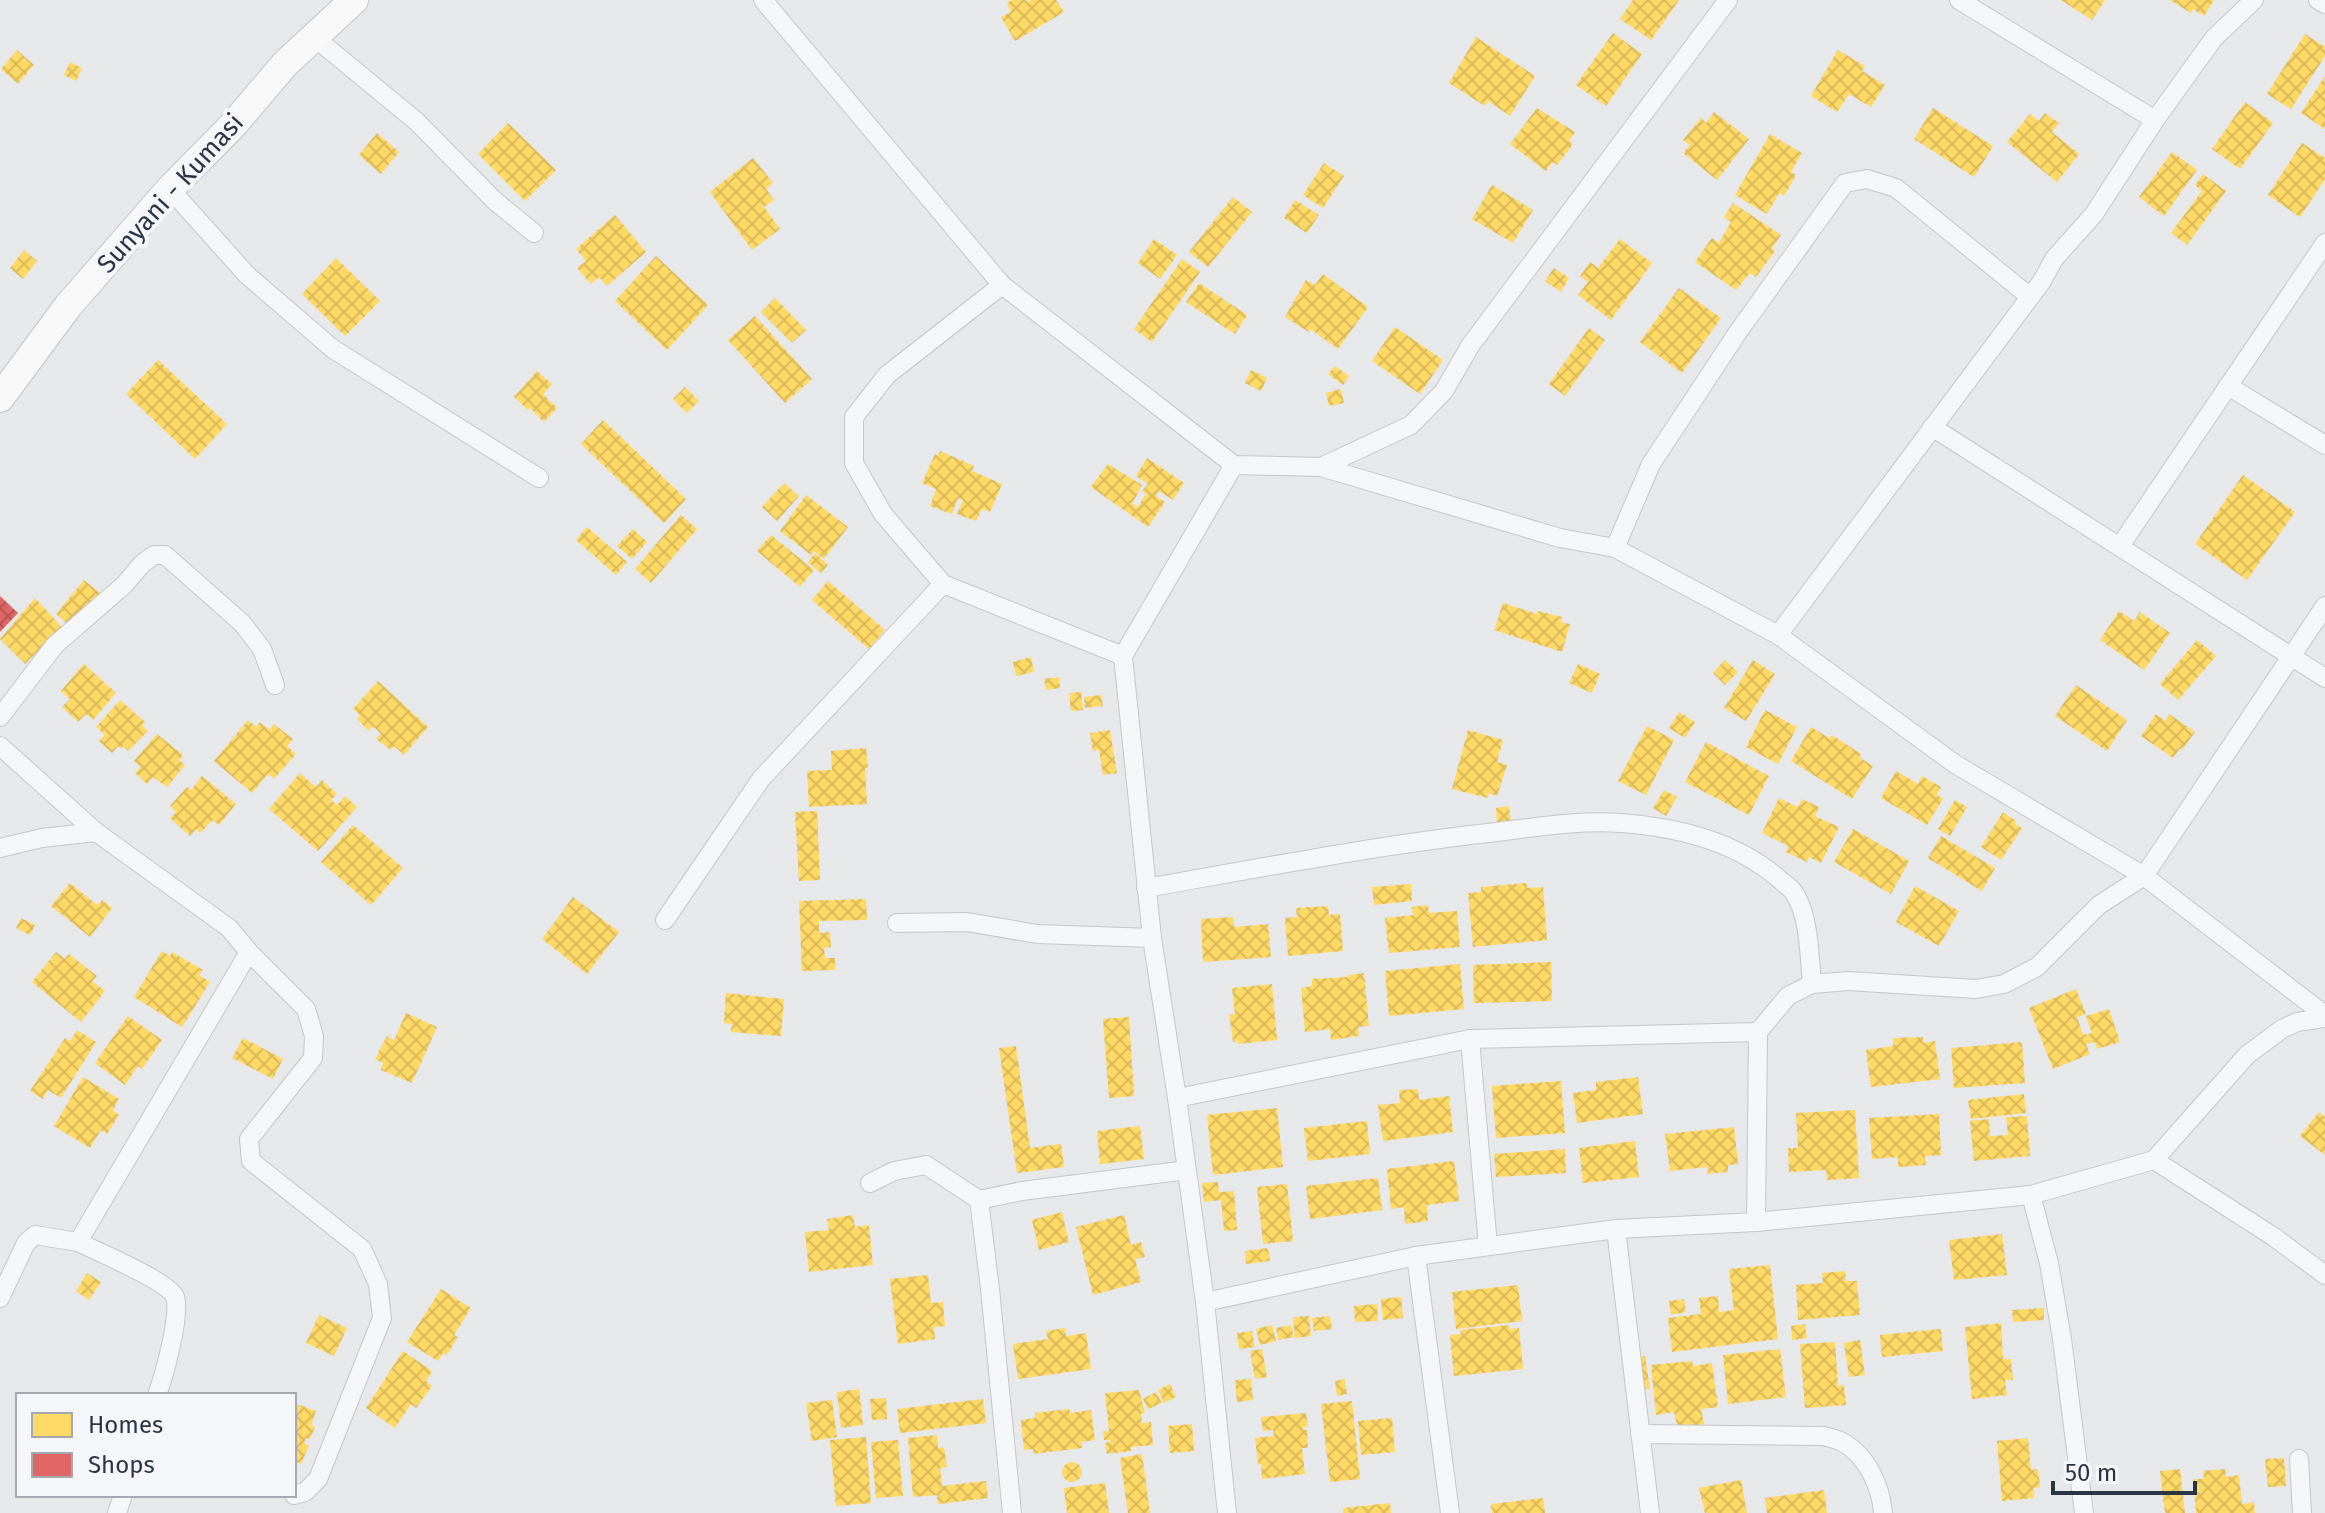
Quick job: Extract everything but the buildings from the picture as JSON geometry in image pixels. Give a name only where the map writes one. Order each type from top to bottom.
[{"type":"main road","name":"Sunyani - Kumasi","points":[[0,398],[68,306],[170,189],[233,125],[285,64],[354,0]]},
{"type":"street","points":[[763,0],[1002,285],[1234,465],[1321,467],[1560,538],[1615,548],[1778,635],[1955,764],[2144,876],[2325,1017]]},
{"type":"street","points":[[1321,467],[1411,425],[1444,391],[1470,346],[1728,0]]},
{"type":"street","points":[[1959,0],[2155,120]]},
{"type":"street","points":[[1778,635],[2042,281],[2054,259],[2094,214],[2155,120],[2214,38],[2254,0]]},
{"type":"street","points":[[2318,0],[2325,4]]},
{"type":"street","points":[[314,37],[416,121],[495,201],[534,233]]},
{"type":"street","points":[[1615,548],[1651,464],[1738,332],[1845,183],[1867,179],[1896,188],[2029,296]]},
{"type":"street","points":[[170,189],[247,275],[333,349],[539,478]]},
{"type":"street","points":[[2120,546],[2325,243]]},
{"type":"street","points":[[1002,285],[887,375],[854,417],[854,463],[883,514],[943,584],[1123,656]]},
{"type":"street","points":[[2228,386],[2325,445]]},
{"type":"street","points":[[1932,427],[2325,678]]},
{"type":"street","points":[[1227,1513],[1205,1302],[1152,938],[1123,656],[1234,465]]},
{"type":"street","points":[[0,717],[55,645],[124,585],[142,564],[160,554],[165,555],[242,623],[262,649],[275,685]]},
{"type":"street","points":[[665,920],[761,779],[943,584]]},
{"type":"street","points":[[1756,1222],[1758,1032],[1788,996],[1812,984],[1848,981],[1976,989],[2004,984],[2037,967],[2099,905],[2144,876],[2325,606]]},
{"type":"street","points":[[0,746],[96,832],[229,928],[306,1009],[314,1036],[313,1058],[249,1139],[251,1161],[362,1249],[378,1284],[382,1318],[318,1479],[305,1492],[296,1494]]},
{"type":"street","points":[[1146,888],[1415,841],[1562,825],[1619,823],[1663,828],[1730,846],[1762,864],[1791,889],[1805,920],[1812,984]]},
{"type":"street","points":[[0,848],[42,838],[96,832]]},
{"type":"street","points":[[897,923],[967,922],[1037,934],[1152,938]]},
{"type":"street","points":[[78,1242],[249,952]]},
{"type":"street","points":[[1205,1302],[1416,1256],[1616,1229],[1756,1222],[2031,1195],[2154,1160],[2247,1055],[2282,1029],[2297,1022],[2325,1017]]},
{"type":"street","points":[[1177,1098],[1470,1039],[1758,1032]]},
{"type":"street","points":[[1470,1039],[1488,1246]]},
{"type":"street","points":[[2154,1160],[2274,1237],[2325,1275]]},
{"type":"street","points":[[870,1183],[894,1171],[926,1165],[979,1200],[1022,1191],[1187,1170]]},
{"type":"street","points":[[2031,1195],[2049,1263],[2062,1339],[2084,1513]]},
{"type":"street","points":[[979,1200],[1012,1513]]},
{"type":"street","points":[[1616,1229],[1650,1513]]},
{"type":"street","points":[[0,1298],[26,1243],[35,1235],[78,1242],[149,1276],[172,1292],[176,1306],[164,1376],[158,1393]]},
{"type":"street","points":[[1416,1256],[1450,1513]]},
{"type":"street","points":[[1640,1434],[1824,1436],[1842,1442],[1853,1450],[1873,1476],[1883,1513]]},
{"type":"street","points":[[2299,1459],[2302,1513]]}]
